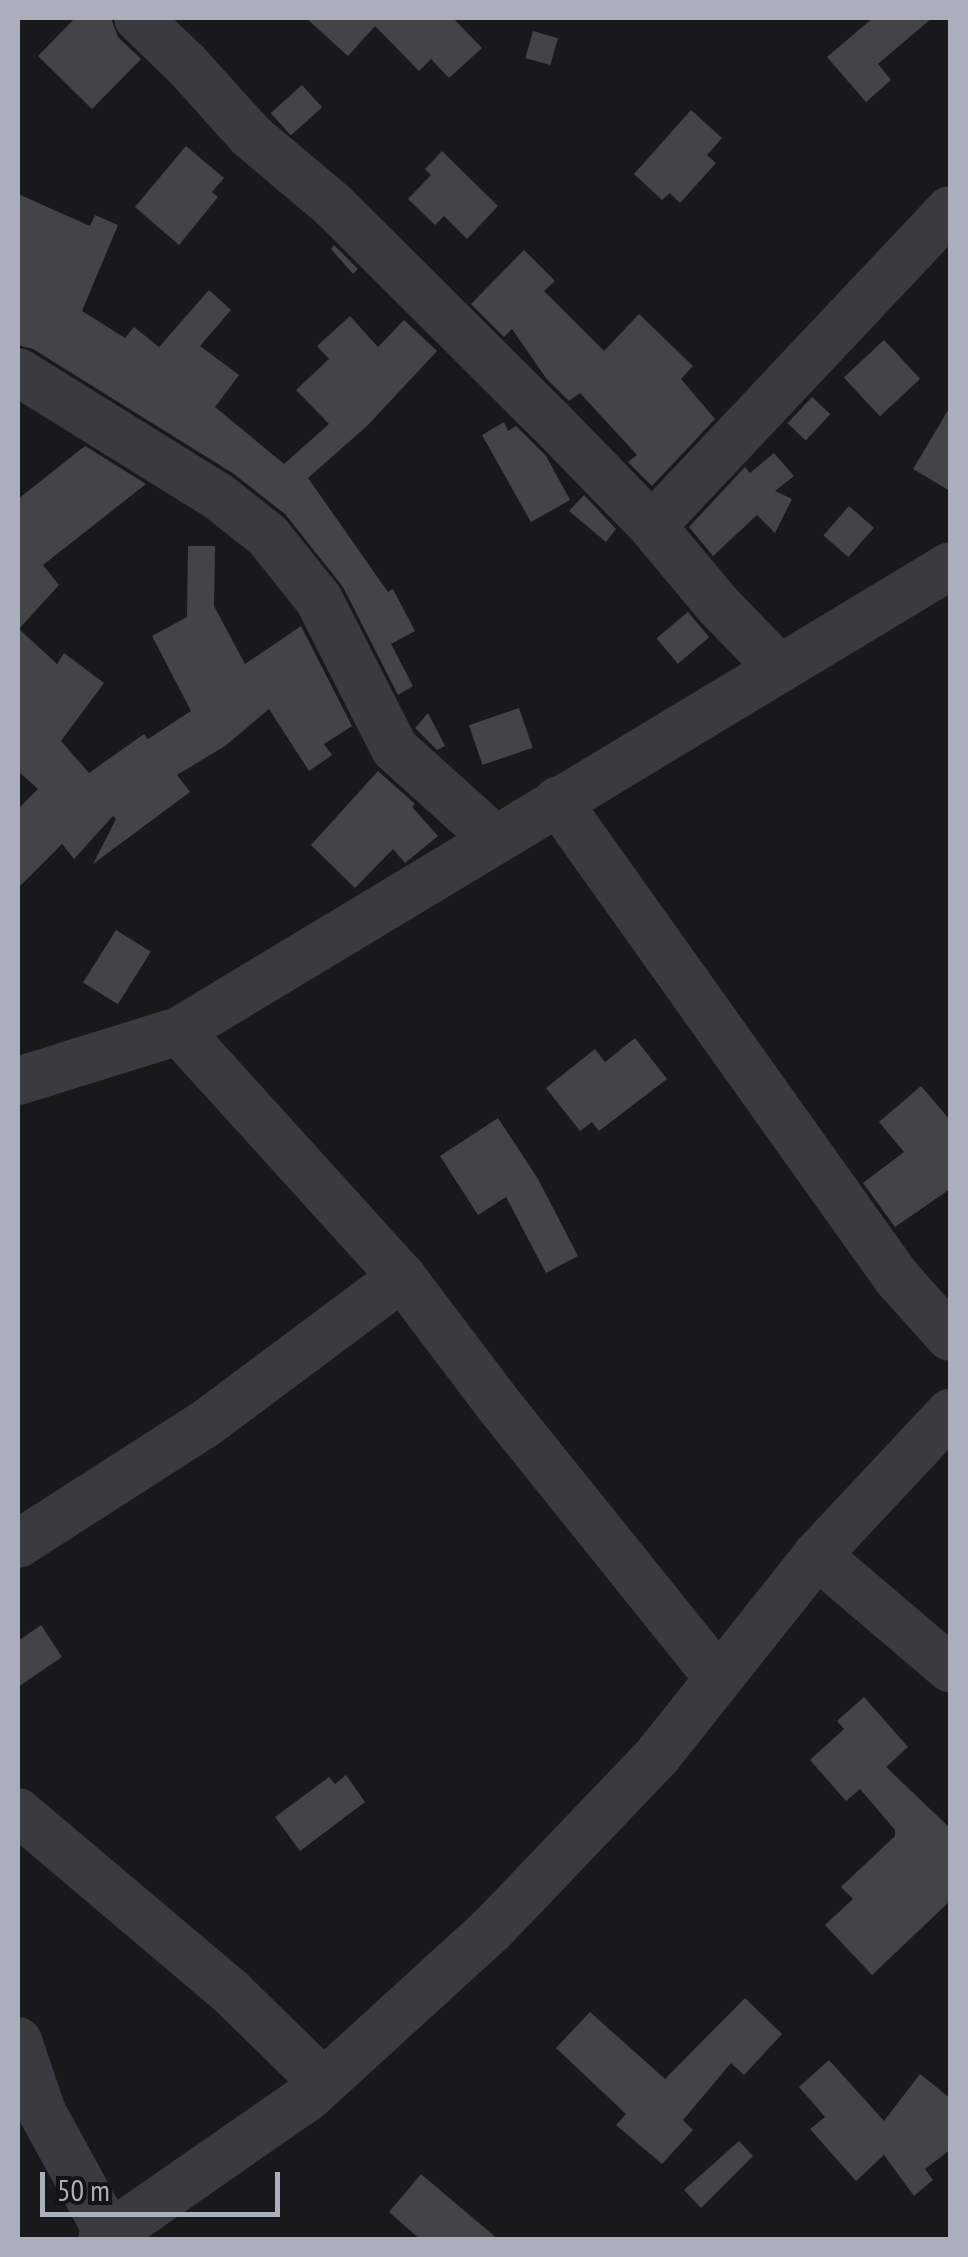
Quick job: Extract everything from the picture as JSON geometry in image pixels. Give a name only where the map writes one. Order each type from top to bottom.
[{"type":"street","points":[[138,18],[188,64],[251,136],[332,205],[652,526],[719,606],[778,667]]},
{"type":"street","points":[[652,526],[950,210]]},
{"type":"street","points":[[18,372],[218,497],[268,536],[320,600],[394,749],[496,840]]},
{"type":"street","points":[[18,1082],[179,1031],[950,566]]},
{"type":"street","points":[[557,801],[897,1278],[950,1337]]},
{"type":"street","points":[[179,1031],[402,1277],[498,1404],[718,1678]]},
{"type":"street","points":[[18,1544],[206,1424],[402,1277]]},
{"type":"street","points":[[18,2041],[42,2112],[107,2238],[323,2082],[490,1932],[658,1755],[817,1555],[950,1413]]},
{"type":"street","points":[[817,1555],[950,1668]]},
{"type":"street","points":[[18,1812],[231,1992],[323,2082]]},
{"type":"building","points":[[75,18],[111,18],[118,37],[141,59],[92,109],[38,56]]},
{"type":"building","points":[[306,18],[453,18],[482,48],[449,78],[431,59],[419,71],[375,26],[348,56]]},
{"type":"building","points":[[873,18],[932,18],[878,64],[891,80],[866,102],[827,57]]},
{"type":"building","points":[[533,31],[558,38],[550,65],[525,58]]},
{"type":"building","points":[[302,85],[322,107],[291,135],[271,113]]},
{"type":"building","points":[[691,110],[722,138],[707,155],[716,163],[680,203],[670,193],[662,200],[634,174]]},
{"type":"building","points":[[186,146],[224,178],[212,192],[218,197],[179,245],[135,207]]},
{"type":"building","points":[[442,151],[498,206],[467,239],[444,216],[435,225],[408,199],[431,175],[425,169]]},
{"type":"building","points":[[18,194],[90,226],[95,215],[118,225],[82,311],[125,338],[134,327],[159,347],[209,290],[231,310],[200,346],[239,375],[215,407],[284,464],[329,424],[296,390],[329,359],[317,346],[350,316],[378,347],[404,320],[437,351],[368,425],[308,478],[388,592],[393,589],[415,631],[391,644],[413,686],[398,695],[343,587],[285,514],[234,474],[33,349],[18,345]]},
{"type":"building","points":[[334,245],[358,269],[353,274],[331,249]]},
{"type":"building","points":[[524,250],[555,281],[544,291],[604,351],[639,314],[693,366],[681,379],[715,419],[652,486],[628,462],[637,455],[580,393],[569,401],[546,378],[512,329],[504,337],[471,304]]},
{"type":"building","points":[[884,340],[920,379],[880,416],[844,378]]},
{"type":"building","points":[[812,397],[830,414],[806,440],[787,423]]},
{"type":"building","points":[[950,407],[950,491],[913,469]]},
{"type":"building","points":[[504,422],[508,431],[516,426],[546,456],[570,500],[531,522],[482,435]]},
{"type":"building","points":[[85,446],[146,484],[43,565],[59,585],[19,629],[57,664],[64,653],[104,683],[61,741],[89,773],[144,734],[148,739],[191,711],[152,636],[187,617],[188,546],[215,546],[214,606],[245,664],[301,626],[352,726],[324,744],[332,755],[309,771],[269,709],[225,746],[177,775],[190,792],[93,864],[116,819],[113,816],[74,859],[62,844],[18,888],[18,809],[38,789],[18,771],[18,499]]},
{"type":"building","points":[[774,453],[794,476],[775,491],[792,499],[775,533],[757,515],[713,556],[689,527],[745,467],[750,473]]},
{"type":"building","points":[[584,495],[616,529],[606,542],[569,511]]},
{"type":"building","points":[[849,506],[874,528],[848,557],[823,535]]},
{"type":"building","points":[[688,612],[709,637],[678,664],[657,638]]},
{"type":"building","points":[[519,708],[533,748],[483,765],[469,725]]},
{"type":"building","points":[[428,713],[445,746],[437,750],[415,728]]},
{"type":"building","points":[[378,771],[415,804],[412,807],[438,836],[405,863],[393,849],[355,888],[311,845]]},
{"type":"building","points":[[116,930],[151,952],[118,1004],[83,983]]},
{"type":"building","points":[[635,1038],[667,1079],[599,1131],[592,1122],[580,1131],[546,1088],[595,1049],[605,1062]]},
{"type":"building","points":[[921,1086],[950,1120],[950,1189],[895,1227],[863,1183],[904,1152],[879,1122]]},
{"type":"building","points":[[498,1118],[538,1179],[578,1256],[546,1273],[506,1197],[478,1215],[440,1156]]},
{"type":"building","points":[[41,1625],[62,1657],[18,1687],[18,1641]]},
{"type":"building","points":[[864,1697],[908,1747],[886,1767],[950,1828],[950,1901],[872,1975],[825,1925],[853,1899],[841,1887],[895,1836],[895,1830],[860,1789],[846,1801],[810,1760],[844,1729],[837,1721]]},
{"type":"building","points":[[346,1775],[365,1802],[300,1851],[275,1817],[329,1777],[335,1784]]},
{"type":"building","points":[[745,1998],[782,2034],[744,2075],[731,2063],[683,2120],[693,2130],[662,2164],[616,2125],[626,2114],[556,2048],[590,2012],[665,2079]]},
{"type":"building","points":[[829,2060],[884,2121],[920,2074],[950,2098],[950,2150],[925,2169],[933,2180],[914,2196],[884,2155],[856,2181],[810,2129],[825,2117],[799,2087]]},
{"type":"building","points":[[739,2141],[753,2156],[701,2208],[684,2190]]},
{"type":"building","points":[[421,2174],[499,2240],[421,2240],[389,2212]]}]
